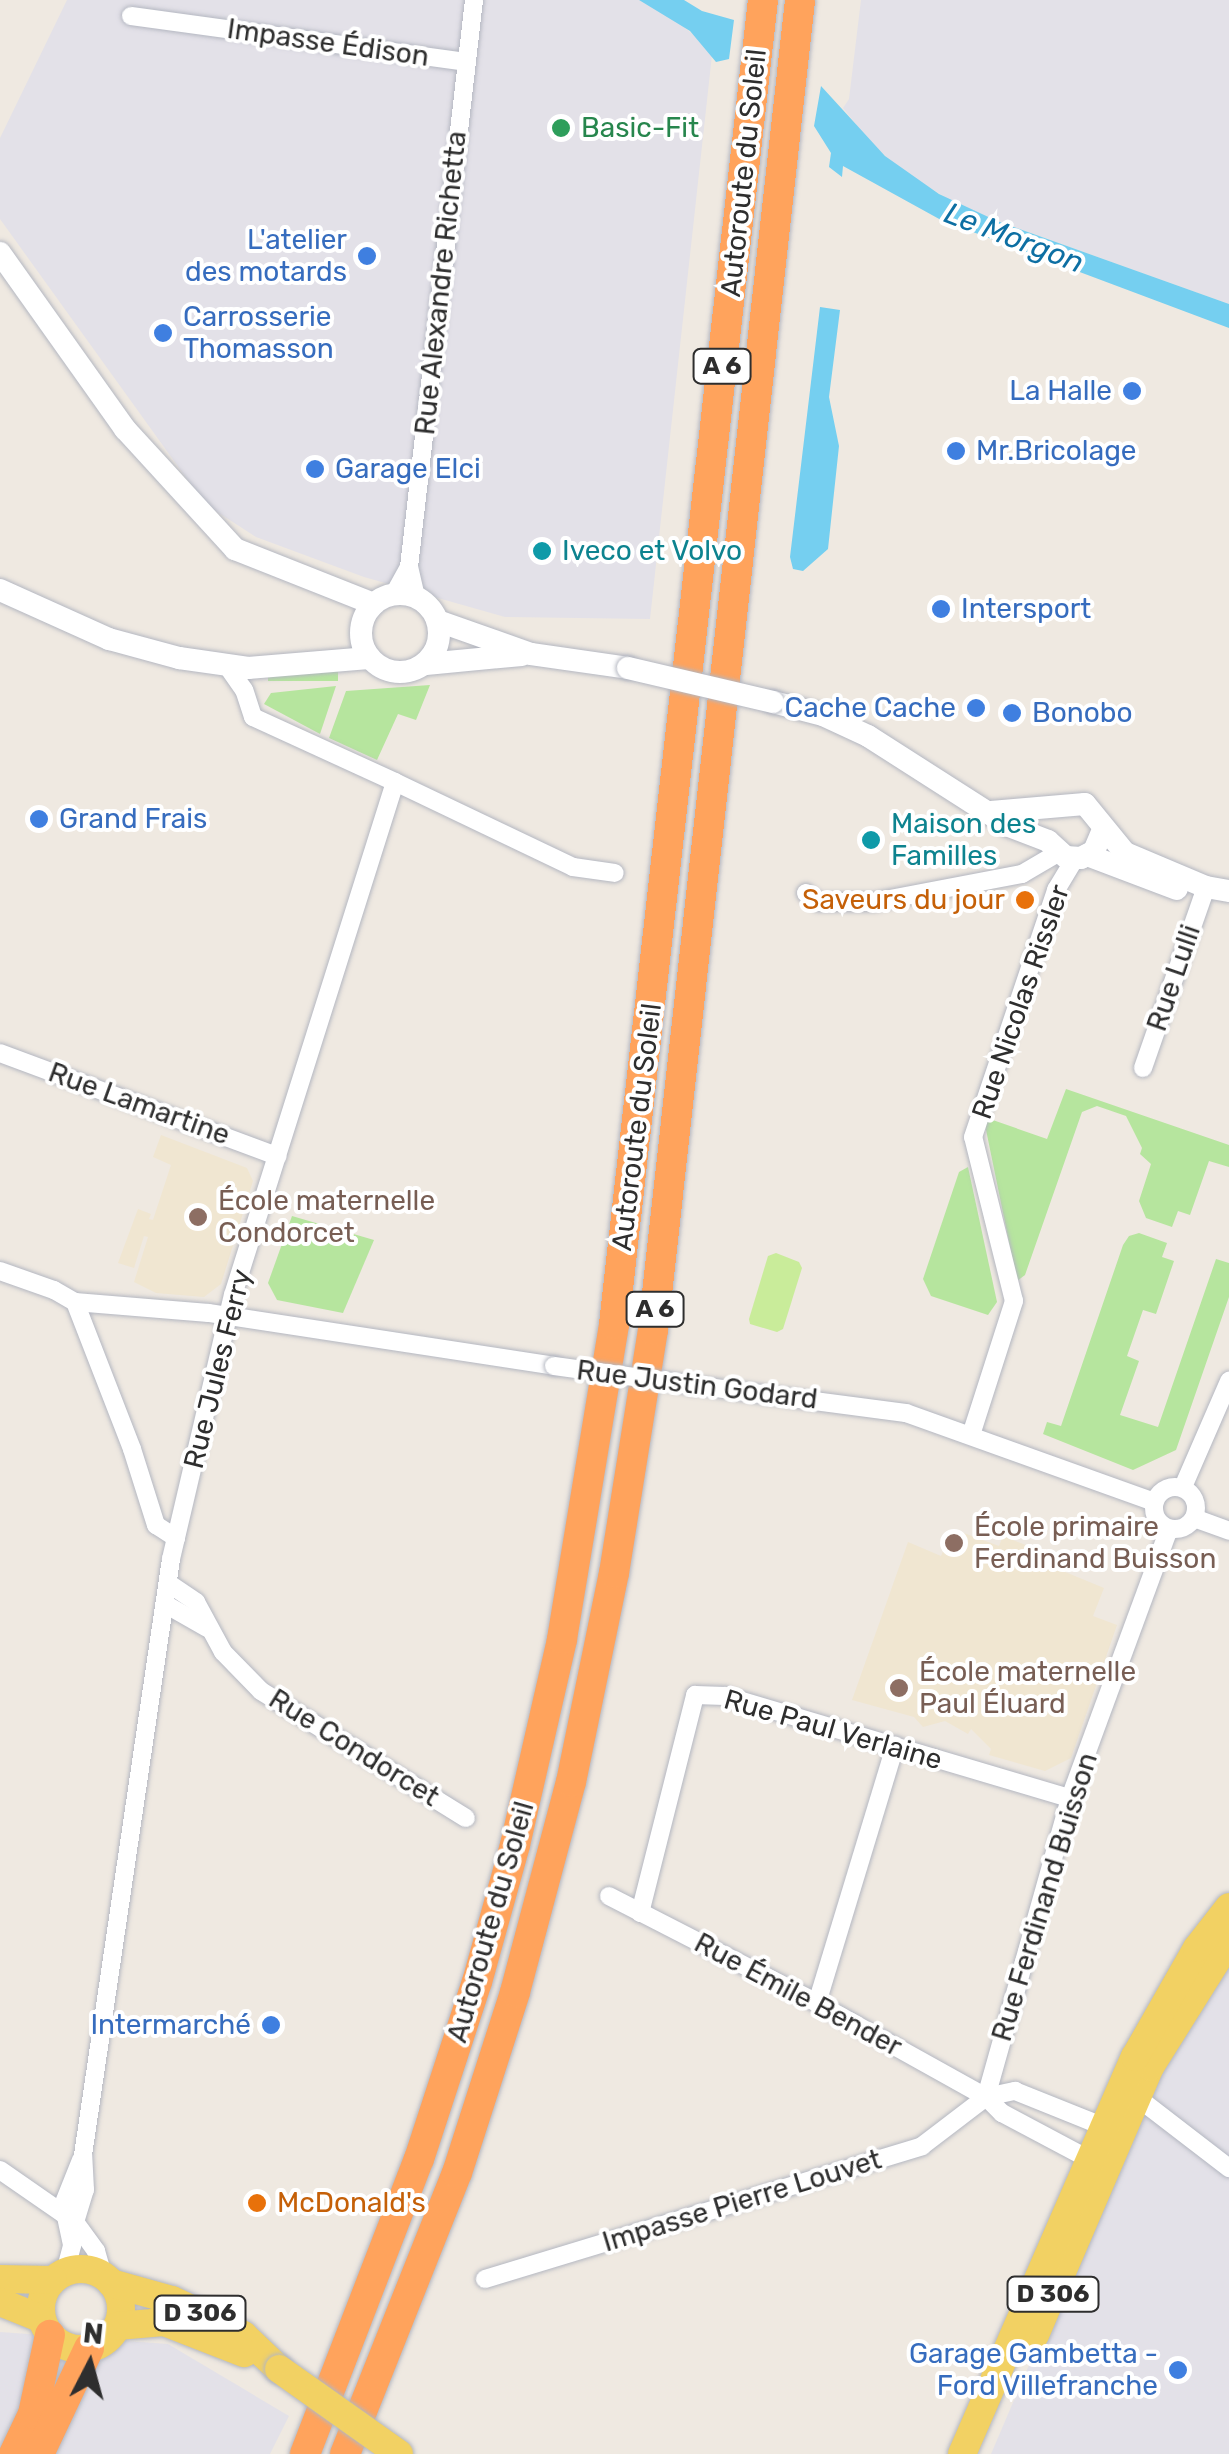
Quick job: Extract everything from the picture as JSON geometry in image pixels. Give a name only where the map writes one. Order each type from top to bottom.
[{"type":"highway","name":"Autoroute du Soleil","points":[[346,2454],[458,2172],[534,1922],[571,1782],[626,1504],[653,1330],[800,0]]},
{"type":"highway","name":"Autoroute du Soleil","points":[[305,2454],[419,2159],[477,1982],[515,1845],[562,1639],[614,1324],[762,8]]},
{"type":"highway","points":[[354,2454],[414,2283]]},
{"type":"highway","points":[[14,2454],[33,2414],[46,2327]]},
{"type":"highway","points":[[39,2454],[89,2348]]},
{"type":"main road","name":"D 306","points":[[980,2454],[1163,2003],[1229,1907]]},
{"type":"main road","name":"D 306","points":[[1112,2130],[1138,2098],[1185,2005],[1229,1940]]},
{"type":"main road","name":"D 306","points":[[962,2454],[1098,2164]]},
{"type":"main road","points":[[0,2279],[59,2276],[84,2269],[107,2280],[120,2304],[117,2326],[108,2338],[89,2348],[68,2347],[46,2327],[0,2302]]},
{"type":"main road","points":[[46,2327],[42,2298],[59,2276]]},
{"type":"main road","name":"D 306","points":[[107,2280],[172,2300],[243,2335],[278,2368],[399,2454]]},
{"type":"main road","name":"D 306","points":[[117,2326],[164,2322],[278,2368]]},
{"type":"street","name":"Rue Alexandre Richetta","points":[[395,598],[410,567],[474,0]]},
{"type":"street","name":"Impasse Édison","points":[[131,16],[466,62]]},
{"type":"street","points":[[0,253],[125,429],[234,548],[395,598],[438,620],[531,654],[628,668],[774,702],[844,724],[1009,826],[1067,852],[1149,882],[1183,890],[1218,889]]},
{"type":"street","points":[[0,590],[109,639],[228,666],[266,668],[370,658]]},
{"type":"street","points":[[395,598],[361,629],[370,658],[379,666],[402,673],[426,664],[531,654]]},
{"type":"street","points":[[426,664],[437,648],[438,620]]},
{"type":"street","points":[[228,666],[244,690],[253,716],[267,726],[395,782],[573,868],[615,873]]},
{"type":"street","points":[[244,690],[266,668]]},
{"type":"street","name":"Rue Jules Ferry","points":[[59,2276],[72,2233],[67,2214],[85,2190],[83,2155],[176,1538],[228,1316],[395,782]]},
{"type":"street","points":[[806,893],[818,902],[874,902],[1032,871],[1067,852],[1099,845],[1102,830],[1098,814],[1085,804],[1069,802],[1055,810],[991,812]]},
{"type":"street","points":[[1055,810],[1047,824],[1067,852]]},
{"type":"street","points":[[1102,830],[1125,853],[1218,889]]},
{"type":"street","name":"Rue Nicolas Rissler","points":[[971,1435],[1014,1301],[973,1138],[1067,852]]},
{"type":"street","name":"Rue Lulli","points":[[1143,1068],[1218,889]]},
{"type":"street","name":"Rue Lamartine","points":[[0,1053],[277,1156]]},
{"type":"street","points":[[0,1271],[54,1290],[75,1302],[228,1316]]},
{"type":"street","points":[[75,1302],[132,1449],[156,1525],[176,1538]]},
{"type":"street","name":"Rue Justin Godard","points":[[228,1316],[554,1366],[906,1413],[1154,1502]]},
{"type":"street","points":[[1183,1487],[1229,1381]]},
{"type":"street","points":[[1183,1487],[1196,1504],[1194,1518],[1184,1527],[1169,1528],[1154,1516],[1154,1502],[1162,1490],[1183,1487]]},
{"type":"street","points":[[1194,1518],[1229,1531]]},
{"type":"street","name":"Rue Ferdinand Buisson","points":[[986,2097],[1070,1798],[1169,1528]]},
{"type":"street","name":"Rue Condorcet","points":[[168,1582],[196,1602],[207,1628],[238,1669],[275,1701],[466,1818]]},
{"type":"street","name":"Rue Condorcet","points":[[164,1604],[207,1628]]},
{"type":"street","name":"Rue Paul Verlaine","points":[[640,1913],[696,1695],[725,1696],[1070,1798]]},
{"type":"street","points":[[817,2004],[895,1746]]},
{"type":"street","name":"Rue Émile Bender","points":[[609,1896],[817,2004],[986,2097],[1002,2113],[1098,2164]]},
{"type":"street","name":"Rue Émile Bender","points":[[986,2097],[1015,2091],[1112,2130]]},
{"type":"street","name":"Impasse Pierre Louvet","points":[[485,2280],[922,2146],[986,2097]]},
{"type":"street","points":[[1138,2098],[1229,2168]]},
{"type":"street","points":[[0,2170],[67,2214],[92,2245],[107,2280]]},
{"type":"shaded area","points":[[67,0],[639,0],[677,21],[704,44],[712,55],[650,619],[505,617],[364,577],[256,537],[205,504],[0,219],[0,138]]},
{"type":"shaded area","points":[[861,0],[1229,0],[1229,304],[997,221],[953,202],[901,170],[871,143],[843,108],[849,99]]},
{"type":"shaded area","name":"École maternelle Condorcet","points":[[161,1135],[247,1168],[253,1181],[221,1284],[204,1297],[156,1293],[134,1282],[148,1237],[144,1236],[134,1268],[118,1263],[138,1209],[151,1214],[149,1219],[153,1220],[171,1165],[153,1157]]},
{"type":"shaded area","points":[[953,1529],[999,1546],[1003,1536],[1061,1559],[1058,1569],[1104,1588],[1093,1616],[1117,1625],[1071,1758],[1045,1771],[989,1755],[991,1749],[971,1729],[968,1734],[945,1721],[923,1727],[914,1717],[852,1700],[908,1542],[941,1556]]},
{"type":"shaded area","points":[[1229,1951],[1229,2454],[991,2454],[1155,2070]]},
{"type":"shaded area","points":[[0,2332],[168,2344],[289,2416],[270,2454],[0,2454]]},
{"type":"green space","points":[[268,671],[338,671],[338,681],[268,681]]},
{"type":"green space","points":[[430,685],[416,720],[398,714],[377,760],[329,738],[346,691]]},
{"type":"green space","points":[[336,686],[320,734],[264,704],[271,693]]},
{"type":"green space","points":[[1066,1089],[1229,1145],[1229,1167],[1209,1161],[1190,1215],[1178,1211],[1172,1227],[1146,1218],[1139,1201],[1151,1164],[1140,1154],[1142,1148],[1126,1116],[1097,1106],[1082,1112],[1025,1275],[1017,1281],[985,1125],[987,1118],[1047,1139]]},
{"type":"green space","points":[[968,1167],[997,1302],[988,1315],[931,1296],[923,1279],[959,1172]]},
{"type":"green space","points":[[292,1216],[374,1240],[343,1313],[277,1300],[268,1283]]},
{"type":"green space","points":[[1139,1233],[1167,1243],[1162,1257],[1174,1261],[1156,1314],[1143,1310],[1127,1356],[1139,1361],[1120,1415],[1158,1427],[1216,1259],[1229,1263],[1229,1297],[1176,1450],[1133,1470],[1043,1434],[1047,1422],[1061,1426],[1123,1245],[1129,1236]]},
{"type":"green space","points":[[776,1253],[799,1262],[802,1268],[783,1329],[777,1332],[750,1324],[749,1319],[768,1256]]},
{"type":"water","points":[[639,0],[684,0],[702,11],[734,20],[729,59],[716,62],[690,31]]},
{"type":"water","name":"Le Morgon","points":[[821,86],[885,156],[939,194],[997,221],[1229,304],[1229,328],[941,220],[843,166],[842,177],[829,167],[831,153],[814,126]]},
{"type":"water","points":[[820,307],[840,310],[829,397],[839,446],[828,549],[803,571],[793,569],[790,557]]},
{"type":"place","name":"Basic-Fit","points":[[561,128]]},
{"type":"place","name":"L'atelier des motards","points":[[367,256]]},
{"type":"place","name":"Carrosserie Thomasson","points":[[163,333]]},
{"type":"place","name":"La Halle","points":[[1132,391]]},
{"type":"place","name":"Mr.Bricolage","points":[[956,451]]},
{"type":"place","name":"Garage Elci","points":[[315,469]]},
{"type":"place","name":"Iveco et Volvo","points":[[542,551]]},
{"type":"place","name":"Intersport","points":[[941,609]]},
{"type":"place","name":"Cache Cache","points":[[976,708]]},
{"type":"place","name":"Bonobo","points":[[1012,713]]},
{"type":"place","name":"Grand Frais","points":[[39,819]]},
{"type":"place","name":"Maison des Familles","points":[[871,840]]},
{"type":"place","name":"Saveurs du jour","points":[[1025,900]]},
{"type":"place","name":"École maternelle Condorcet","points":[[198,1217]]},
{"type":"place","name":"École primaire Ferdinand Buisson","points":[[954,1543]]},
{"type":"place","name":"École maternelle Paul Éluard","points":[[899,1688]]},
{"type":"place","name":"Intermarché","points":[[271,2025]]},
{"type":"place","name":"McDonald's","points":[[257,2203]]},
{"type":"place","name":"Garage Gambetta - Ford Villefranche","points":[[1178,2370]]}]
